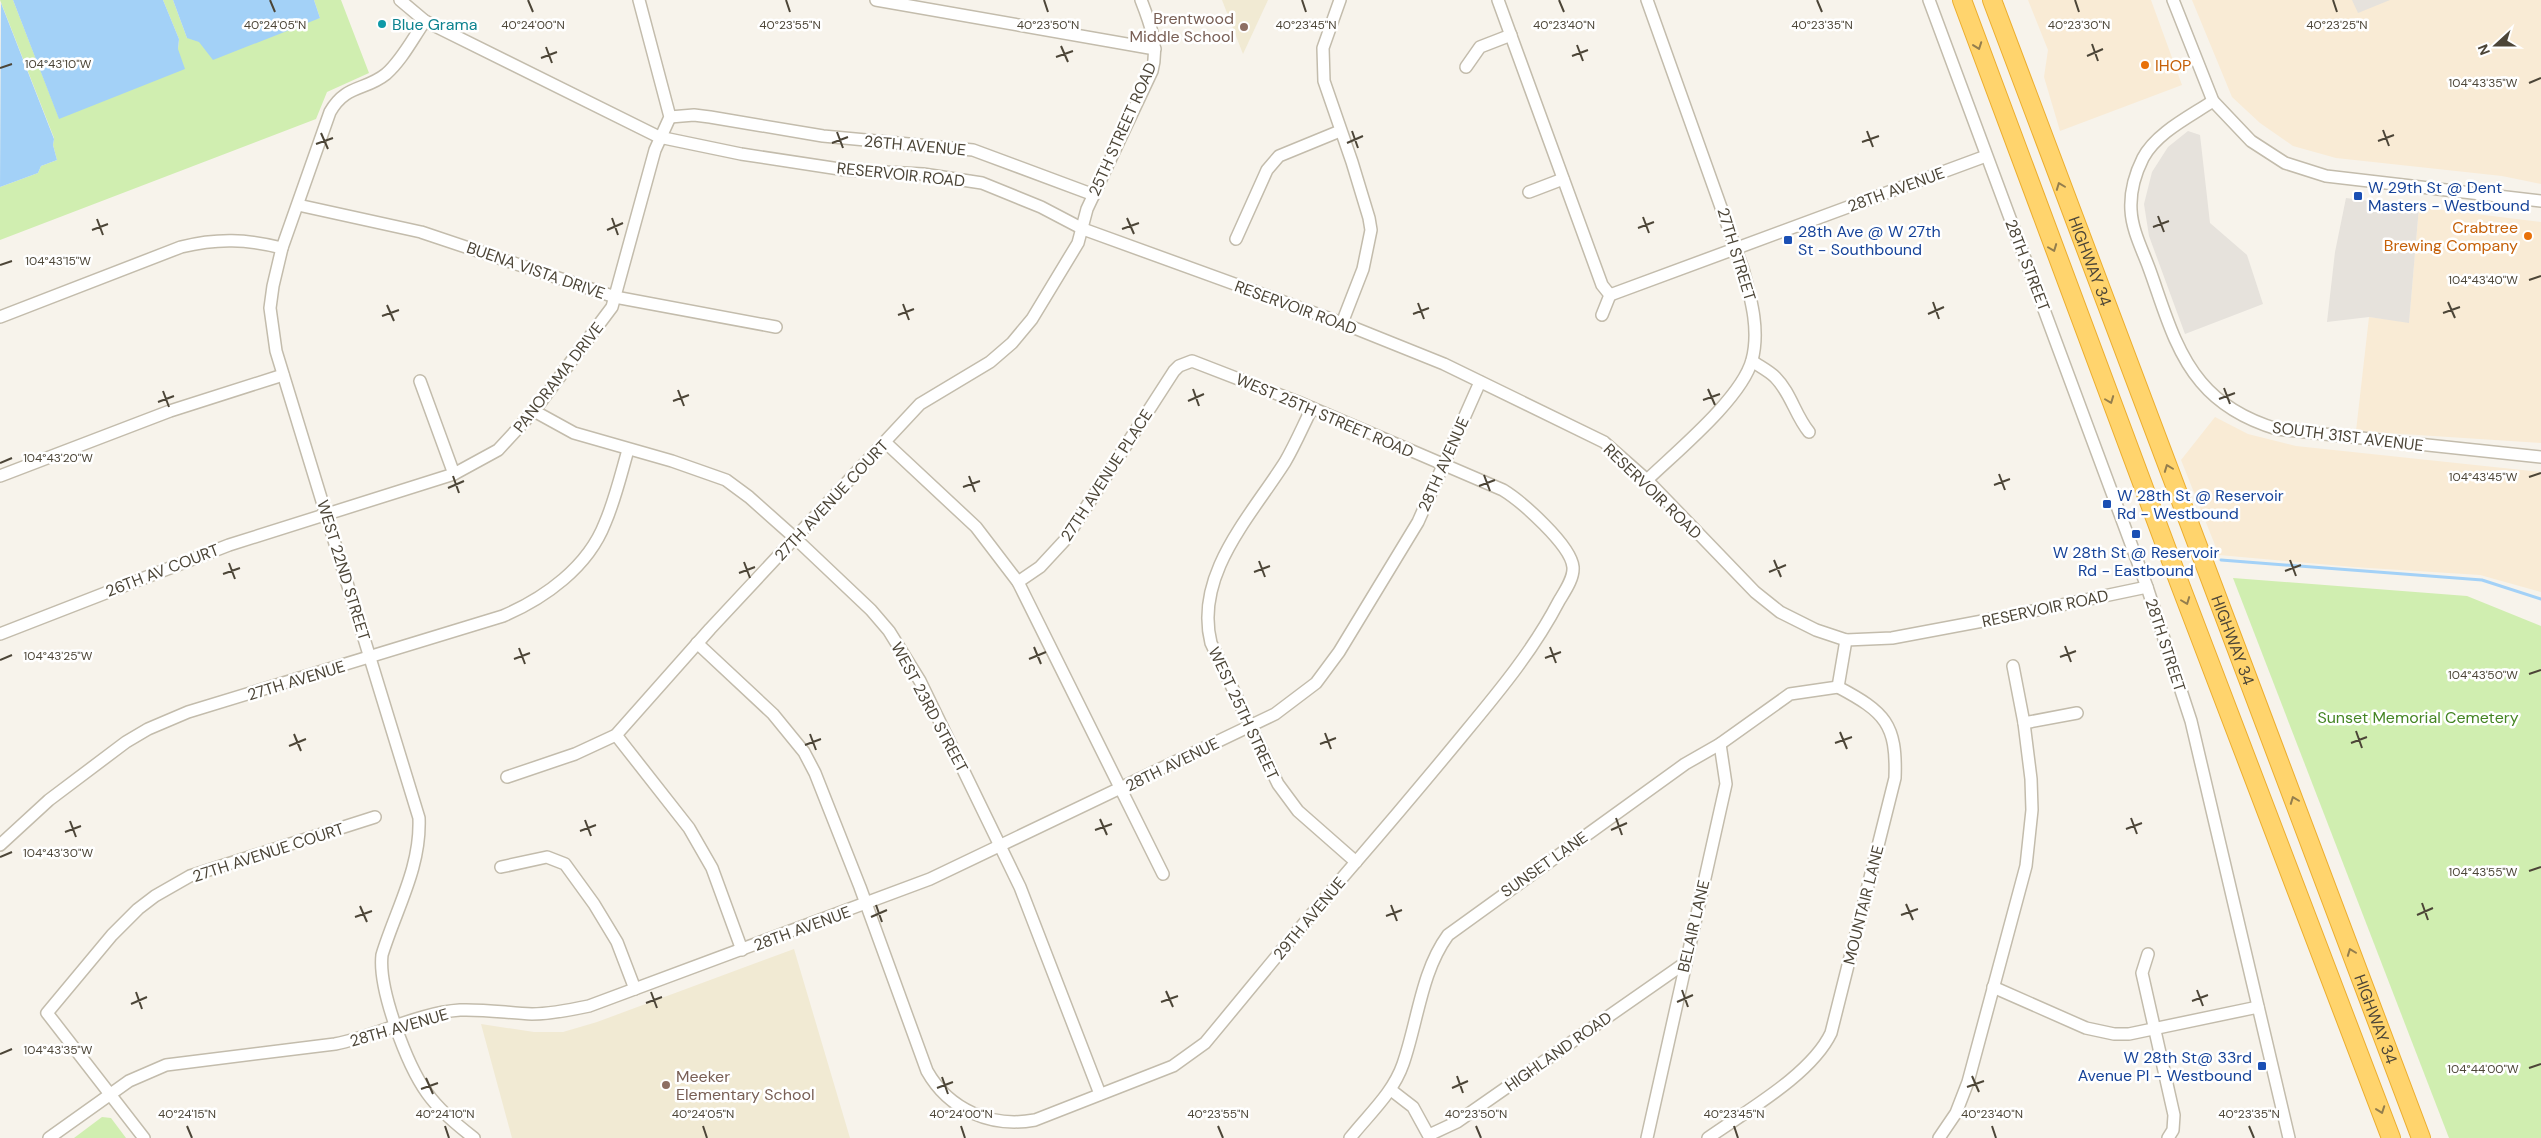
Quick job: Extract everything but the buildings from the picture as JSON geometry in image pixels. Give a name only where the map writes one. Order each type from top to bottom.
[{"type":"highway","name":"HIGHWAY 34","points":[[1962,0],[2116,415],[2391,1138]]},
{"type":"highway","name":"HIGHWAY 34","points":[[1992,0],[2422,1138]]},
{"type":"street","name":"RESERVOIR ROAD","points":[[400,0],[425,20],[659,136],[741,154],[846,170],[923,174],[964,179],[1001,189],[1083,229],[1342,323],[1444,364],[1604,442],[1646,480],[1755,592],[1799,623],[1846,640],[1892,638],[2004,618],[2147,587]]},
{"type":"street","points":[[639,0],[670,117]]},
{"type":"street","points":[[876,0],[1155,49]]},
{"type":"street","name":"25TH STREET ROAD","points":[[1083,229],[1094,195],[1152,71],[1155,49],[1151,26],[1141,0]]},
{"type":"street","points":[[1340,0],[1323,48],[1322,66],[1324,81],[1369,218],[1371,230],[1363,269],[1342,323]]},
{"type":"street","points":[[1498,0],[1602,285],[1610,295],[1602,315]]},
{"type":"street","name":"27TH STREET","points":[[1646,480],[1724,405],[1752,361],[1755,341],[1754,310],[1736,247],[1647,0]]},
{"type":"street","name":"28TH STREET","points":[[1929,0],[2147,587],[2191,721],[2289,1138]]},
{"type":"street","points":[[2173,0],[2212,101],[2252,142],[2285,163],[2326,176],[2541,201]]},
{"type":"street","name":"WEST 22ND STREET","points":[[425,20],[384,75],[337,99],[330,112],[282,248],[270,308],[276,351],[283,376],[419,818],[419,845],[416,863],[388,937],[380,968],[385,997],[426,1092],[474,1138]]},
{"type":"street","points":[[1466,67],[1469,59],[1480,47],[1511,35]]},
{"type":"street","name":"SOUTH 31ST AVENUE","points":[[2212,101],[2150,146],[2137,174],[2132,192],[2131,209],[2132,223],[2176,338],[2189,365],[2201,381],[2228,407],[2262,425],[2277,429],[2541,457]]},
{"type":"street","name":"26TH AVENUE","points":[[670,117],[694,115],[823,136],[965,149],[1033,171],[1094,195]]},
{"type":"street","name":"PANORAMA DRIVE","points":[[326,514],[454,474],[498,450],[534,411],[612,307],[659,136],[670,117]]},
{"type":"street","points":[[1236,239],[1267,170],[1279,156],[1340,130]]},
{"type":"street","name":"28TH AVENUE","points":[[1610,295],[1986,156]]},
{"type":"street","points":[[1529,192],[1564,179]]},
{"type":"street","name":"BUENA VISTA DRIVE","points":[[298,205],[421,232],[615,297],[776,327]]},
{"type":"street","name":"27TH AVENUE COURT","points":[[507,777],[575,754],[616,735],[697,643],[920,404],[990,362],[1012,343],[1032,319],[1078,243],[1083,229]]},
{"type":"street","points":[[0,317],[195,243],[241,240],[282,248]]},
{"type":"street","points":[[1752,361],[1774,377],[1787,392],[1798,418],[1809,432]]},
{"type":"street","name":"WEST 25TH STREET ROAD","points":[[1187,362],[1197,362],[1312,408],[1503,490],[1520,501],[1561,545],[1573,565]]},
{"type":"street","name":"27TH AVENUE PLACE","points":[[1018,582],[1040,567],[1065,540],[1174,371],[1187,362]]},
{"type":"street","points":[[0,476],[170,411],[283,376]]},
{"type":"street","points":[[420,381],[454,474]]},
{"type":"street","name":"28TH AVENUE","points":[[49,1138],[129,1081],[166,1065],[335,1044],[360,1039],[426,1016],[459,1010],[533,1014],[561,1012],[588,1006],[930,879],[1001,847],[1275,714],[1298,698],[1330,667],[1405,546],[1480,382]]},
{"type":"street","name":"WEST 25TH STREET","points":[[1312,408],[1286,461],[1224,556],[1214,576],[1208,599],[1207,628],[1211,643],[1278,784],[1293,806],[1356,862]]},
{"type":"street","name":"WEST 23RD STREET","points":[[534,411],[574,432],[628,450],[672,461],[726,480],[749,497],[795,538],[871,610],[900,646],[920,681],[1020,887],[1100,1094]]},
{"type":"street","points":[[885,442],[976,527],[1018,582],[1122,788],[1163,874]]},
{"type":"street","name":"27TH AVENUE","points":[[0,845],[49,800],[106,756],[148,729],[188,712],[503,616],[541,597],[572,569],[596,542],[605,523],[628,450]]},
{"type":"street","name":"26TH AV COURT","points":[[0,634],[60,609],[229,545],[326,514]]},
{"type":"street","name":"29TH AVENUE","points":[[866,904],[927,1071],[936,1087],[947,1098],[982,1117],[1010,1123],[1035,1120],[1174,1066],[1205,1043],[1521,664],[1564,593],[1572,575],[1573,565]]},
{"type":"street","points":[[1838,688],[1846,640]]},
{"type":"street","points":[[697,643],[773,714],[804,752],[827,800],[866,904]]},
{"type":"street","points":[[1939,1138],[1956,1113],[1968,1082],[2026,866],[2032,810],[2031,779],[2024,722],[2013,666]]},
{"type":"street","name":"SUNSET LANE","points":[[1350,1138],[1391,1090],[1403,1065],[1429,971],[1438,948],[1448,935],[1684,764],[1720,744],[1790,694],[1838,688]]},
{"type":"street","name":"MOUNTAIR LANE","points":[[1708,1138],[1803,1070],[1824,1048],[1831,1033],[1895,778],[1896,761],[1893,737],[1883,717],[1861,700],[1838,688]]},
{"type":"street","points":[[2024,722],[2077,713]]},
{"type":"street","points":[[616,735],[689,828],[712,868],[742,950]]},
{"type":"street","name":"BELAIR LANE","points":[[1647,1138],[1684,963],[1726,784],[1720,744]]},
{"type":"street","name":"27TH AVENUE COURT","points":[[109,1094],[47,1013],[112,935],[138,909],[190,876],[375,817]]},
{"type":"street","points":[[501,867],[547,857],[565,864],[617,942],[635,989]]},
{"type":"street","points":[[2148,954],[2142,973],[2174,1115],[2175,1124],[2169,1137]]},
{"type":"street","name":"HIGHLAND ROAD","points":[[1430,1136],[1457,1122],[1684,963]]},
{"type":"street","points":[[1993,986],[2100,1032],[2129,1034],[2258,1007]]},
{"type":"street","points":[[1391,1090],[1413,1107],[1430,1136]]},
{"type":"street","points":[[109,1094],[144,1138]]},
{"type":"shaded area","name":"Brentwood Middle School","points":[[1222,0],[1268,0],[1243,54]]},
{"type":"shaded area","points":[[2028,0],[2151,0],[2182,85],[2060,131],[2044,77],[2048,50]]},
{"type":"shaded area","points":[[2192,0],[2541,0],[2541,184],[2502,176],[2336,158],[2293,146],[2260,123],[2232,97]]},
{"type":"shaded area","points":[[2352,0],[2390,0],[2358,13]]},
{"type":"shaded area","points":[[2188,131],[2200,135],[2210,223],[2247,255],[2263,304],[2185,334],[2149,236],[2144,204],[2152,172],[2168,147]]},
{"type":"shaded area","points":[[2346,198],[2419,207],[2409,323],[2369,317],[2327,322],[2335,252]]},
{"type":"shaded area","points":[[2419,207],[2541,222],[2541,443],[2356,431],[2369,317],[2409,322]]},
{"type":"shaded area","points":[[2215,417],[2248,434],[2296,446],[2541,472],[2541,592],[2480,575],[2353,567],[2219,555],[2181,460]]},
{"type":"shaded area","name":"Meeker Elementary School","points":[[794,949],[850,1138],[512,1138],[481,1024],[534,1032],[563,1032],[597,1022]]},
{"type":"green space","points":[[0,0],[13,0],[59,118],[178,49],[179,39],[163,0],[173,0],[187,38],[320,18],[314,0],[341,0],[369,73],[327,92],[316,119],[0,240],[0,187],[38,173],[41,166],[57,160],[53,145],[54,138]]},
{"type":"green space","name":"Sunset Memorial Cemetery","points":[[2233,578],[2467,596],[2541,626],[2541,1138],[2449,1138]]},
{"type":"green space","points":[[102,1117],[111,1118],[126,1138],[74,1138]]},
{"type":"water","points":[[13,0],[163,0],[179,39],[178,49],[185,69],[59,119]]},
{"type":"water","points":[[173,0],[314,0],[320,18],[213,60],[199,42],[187,38]]},
{"type":"water","points":[[1,3],[54,139],[53,145],[57,160],[41,166],[38,173],[0,187]]},
{"type":"waterway","points":[[2221,560],[2482,580],[2541,599]]},
{"type":"place","name":"Blue Grama","points":[[382,24]]},
{"type":"place","name":"Brentwood Middle School","points":[[1244,27]]},
{"type":"place","name":"IHOP","points":[[2145,65]]},
{"type":"place","name":"W 29th St @ Dent Masters - Westbound","points":[[2358,196]]},
{"type":"place","name":"Crabtree Brewing Company","points":[[2528,236]]},
{"type":"place","name":"28th Ave @ W 27th St - Southbound","points":[[1788,240]]},
{"type":"place","name":"W 28th St @ Reservoir Rd - Westbound","points":[[2107,504]]},
{"type":"place","name":"W 28th St @ Reservoir Rd - Eastbound","points":[[2136,534]]},
{"type":"place","name":"W 28th St@ 33rd Avenue Pl - Westbound","points":[[2262,1066]]},
{"type":"place","name":"Meeker Elementary School","points":[[666,1085]]}]
